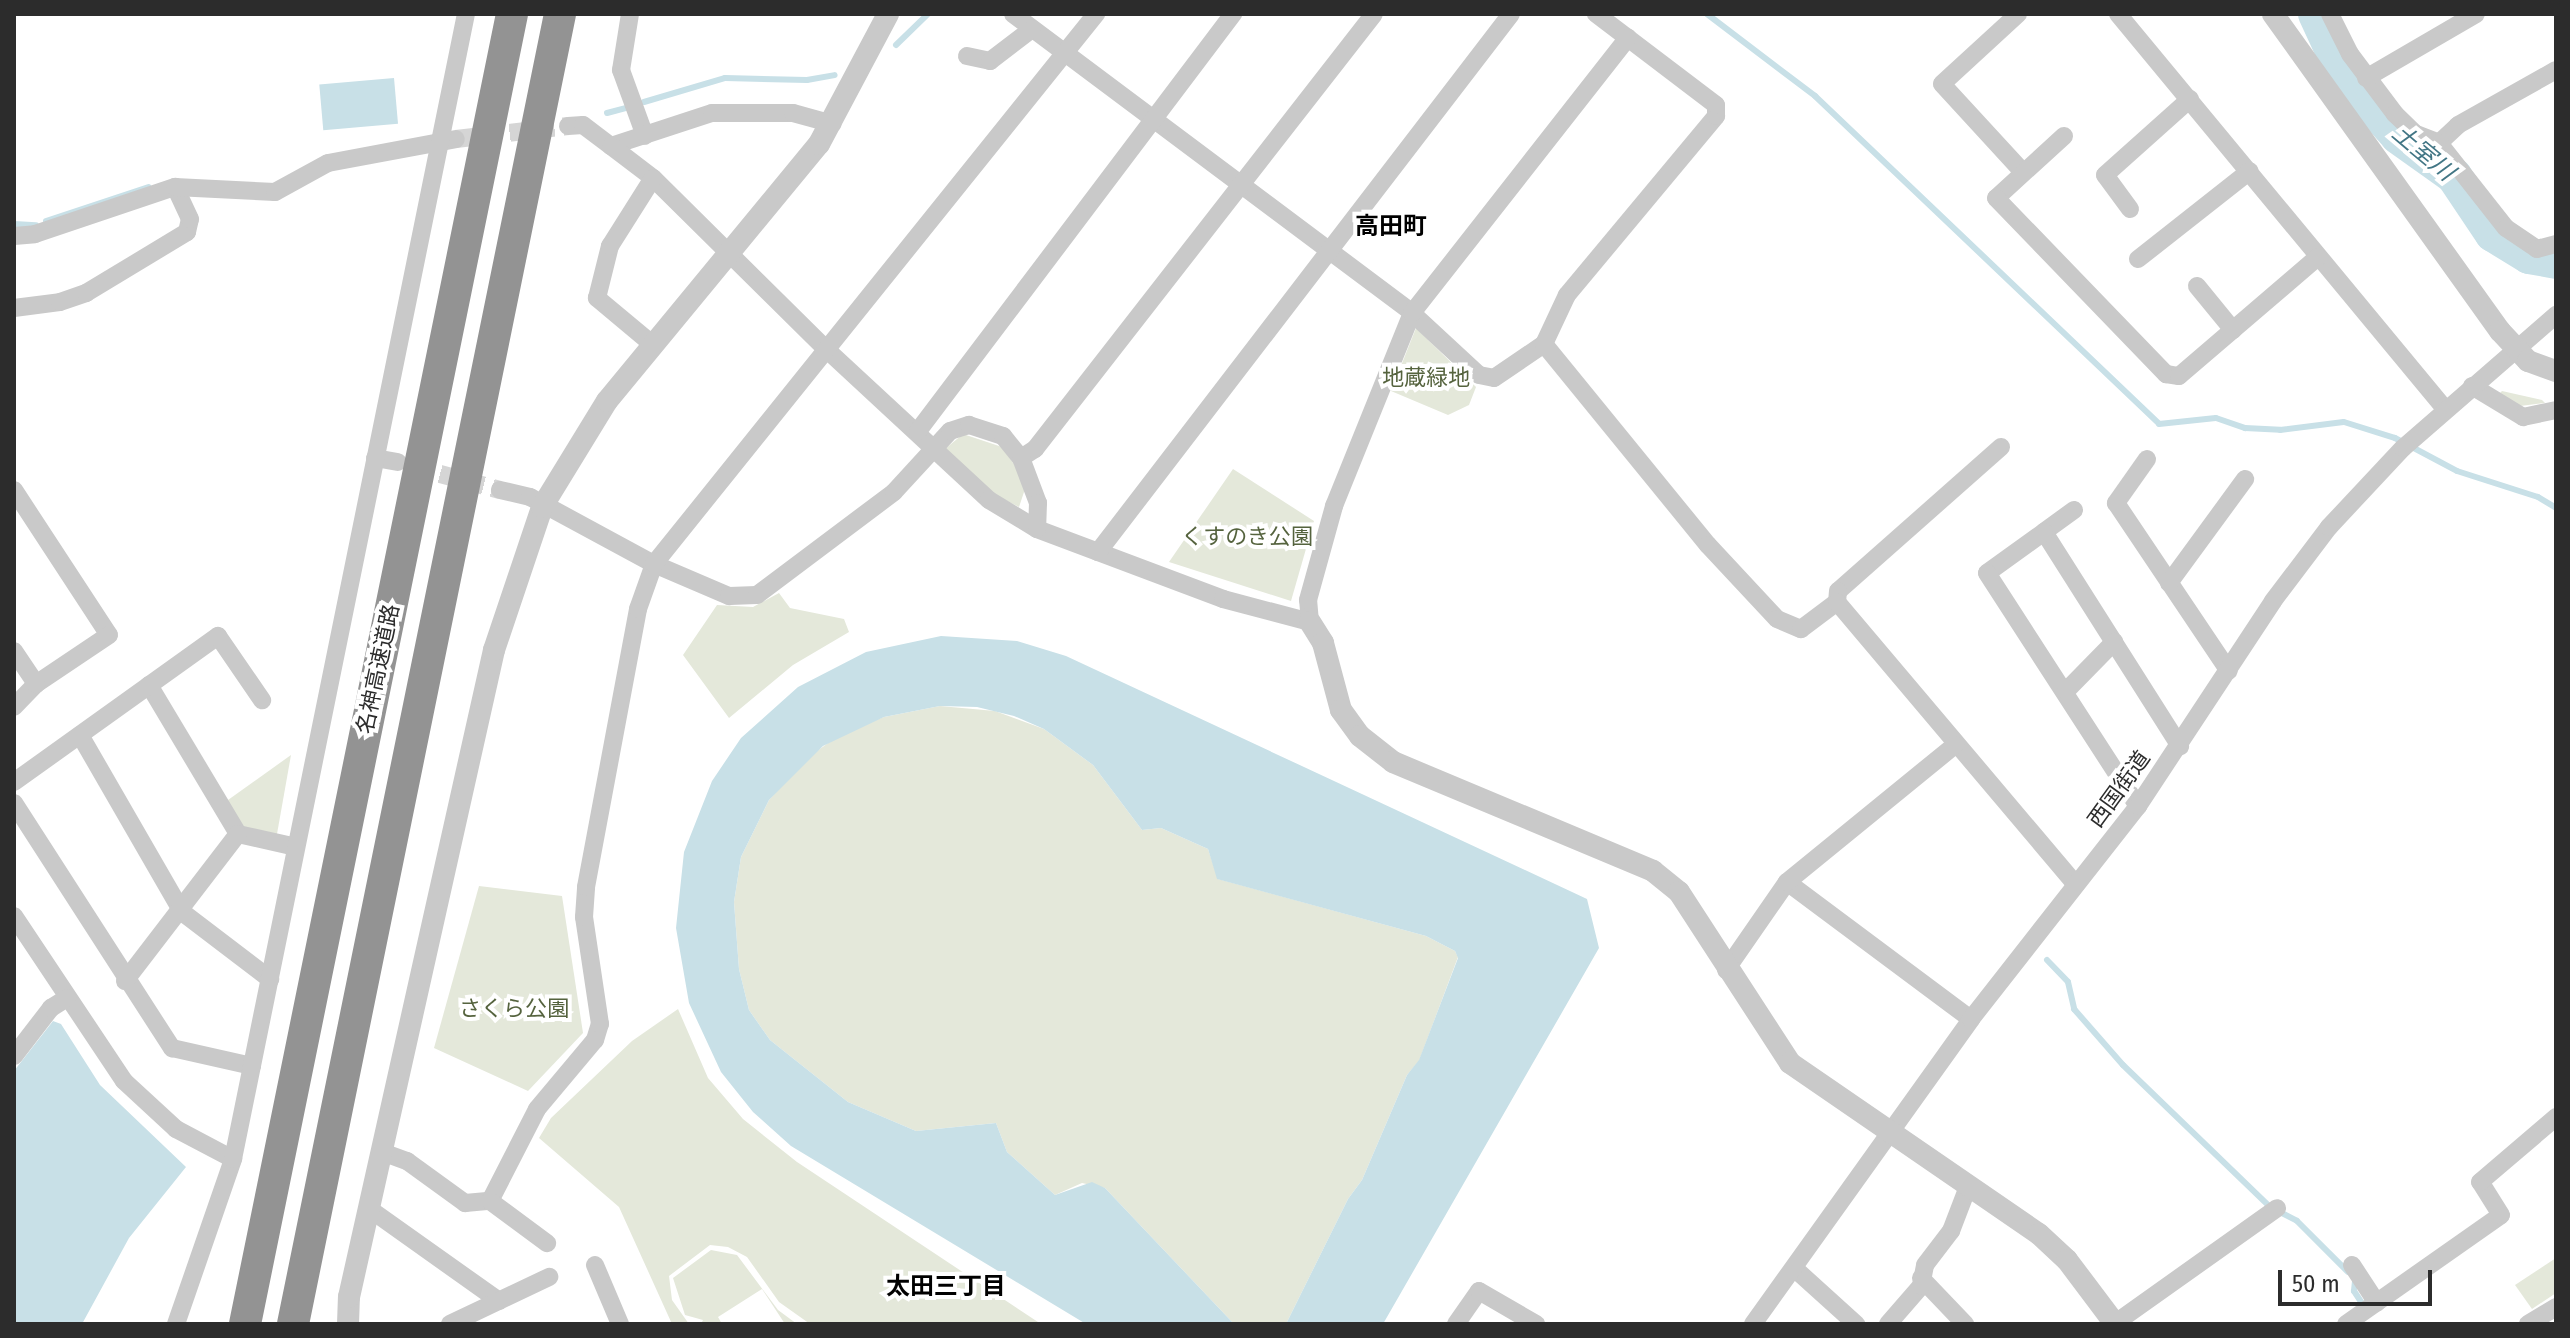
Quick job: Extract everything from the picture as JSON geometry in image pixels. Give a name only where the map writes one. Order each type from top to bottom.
[{"type":"highway","name":"名神高速道路","points":[[245,1324],[512,14]]},
{"type":"highway","points":[[293,1324],[560,14]]},
{"type":"street","points":[[176,1324],[233,1159],[375,458],[448,140],[466,14]]},
{"type":"street","points":[[630,14],[621,70],[644,132]]},
{"type":"street","points":[[352,1320],[382,1152],[494,650],[542,507],[566,462],[652,344],[730,254],[833,124],[888,14]]},
{"type":"street","points":[[1013,14],[1412,313],[1479,375],[1494,378],[1544,344],[1567,295],[1716,116],[1716,105],[1596,14]]},
{"type":"street","points":[[490,1201],[537,1109],[595,1040],[600,1024],[584,917],[586,887],[638,609],[654,564],[1096,14]]},
{"type":"street","points":[[918,431],[1152,117],[1233,14]]},
{"type":"street","points":[[1021,458],[1035,449],[1374,14]]},
{"type":"street","points":[[1098,552],[1511,14]]},
{"type":"street","points":[[2018,14],[1942,84],[2023,172]]},
{"type":"street","points":[[2118,14],[2446,410]]},
{"type":"street","points":[[2273,14],[2515,349],[2536,366],[2556,371]]},
{"type":"street","points":[[2330,14],[2366,78],[2416,134],[2439,143],[2506,228],[2537,249],[2556,244]]},
{"type":"street","points":[[2366,78],[2476,14]]},
{"type":"street","points":[[967,56],[990,61],[1032,29]]},
{"type":"street","points":[[1628,38],[1412,313],[1334,506],[1308,600],[1310,622],[1323,643],[1341,710],[1360,736],[1393,762],[1653,871],[1679,892],[1726,970],[1790,1063],[1889,1134],[1969,1184],[2056,1249],[2115,1324],[2275,1210]]},
{"type":"street","points":[[2439,143],[2458,125],[2556,70]]},
{"type":"street","points":[[2130,209],[2105,175],[2190,99]]},
{"type":"street","points":[[611,146],[644,132],[712,113],[793,113],[833,124]]},
{"type":"street","points":[[568,126],[583,125],[653,178],[826,349],[989,500],[1037,529],[1223,599],[1310,622]]},
{"type":"street","points":[[2064,136],[1996,198],[2166,374],[2179,376],[2318,257]]},
{"type":"street","points":[[14,236],[35,234],[175,187],[275,192],[328,163],[448,140]]},
{"type":"street","points":[[2138,259],[2250,171]]},
{"type":"street","points":[[652,344],[597,298],[610,246],[653,178]]},
{"type":"street","points":[[14,308],[60,302],[86,293],[187,232],[190,219],[175,187]]},
{"type":"street","points":[[2197,286],[2233,330]]},
{"type":"street","name":"西国街道","points":[[1753,1324],[1971,1019],[2138,806],[2329,527],[2446,410],[2556,315]]},
{"type":"street","points":[[1544,344],[1708,545],[1777,619],[1801,629],[1837,602]]},
{"type":"street","points":[[2472,386],[2523,417],[2556,410]]},
{"type":"street","points":[[500,490],[530,497],[542,507],[654,564],[729,596],[757,595],[894,492],[950,431],[969,425],[1003,436],[1021,458],[1038,503],[1037,529]]},
{"type":"street","points":[[2001,447],[1838,591],[1837,602],[2076,885]]},
{"type":"street","points":[[375,458],[398,462]]},
{"type":"street","points":[[2147,459],[2116,503],[2229,671]]},
{"type":"street","points":[[2169,583],[2245,479]]},
{"type":"street","points":[[14,490],[109,635],[36,684],[14,707]]},
{"type":"street","points":[[2074,510],[1987,573],[2138,806]]},
{"type":"street","points":[[2044,532],[2180,746]]},
{"type":"street","points":[[14,782],[218,636],[262,700]]},
{"type":"street","points":[[2066,691],[2114,642]]},
{"type":"street","points":[[14,651],[36,684]]},
{"type":"street","points":[[149,685],[238,834],[296,847]]},
{"type":"street","points":[[80,735],[182,912],[270,979]]},
{"type":"street","points":[[1726,970],[1787,882],[1955,745]]},
{"type":"street","points":[[14,803],[125,981],[172,1048],[252,1066]]},
{"type":"street","points":[[125,981],[182,912],[238,834]]},
{"type":"street","points":[[1787,882],[1971,1019]]},
{"type":"street","points":[[14,916],[124,1081],[176,1129],[233,1159]]},
{"type":"street","points":[[14,1056],[51,1008],[67,998]]},
{"type":"street","points":[[2346,1324],[2501,1215],[2480,1182],[2556,1117]]},
{"type":"street","points":[[382,1152],[407,1161],[465,1203],[490,1201],[547,1243]]},
{"type":"street","points":[[1888,1324],[1921,1286],[1921,1278],[1951,1231],[1969,1184]]},
{"type":"street","points":[[371,1210],[499,1301]]},
{"type":"street","points":[[595,1265],[620,1324]]},
{"type":"street","points":[[2352,1265],[2377,1303]]},
{"type":"street","points":[[1794,1268],[1856,1324]]},
{"type":"street","points":[[450,1324],[549,1277]]},
{"type":"street","points":[[1921,1278],[1965,1324]]},
{"type":"street","points":[[1456,1324],[1479,1291],[1536,1324]]},
{"type":"street","points":[[2528,1324],[2556,1307]]},
{"type":"green space","name":"地蔵緑地","points":[[1416,328],[1476,387],[1469,405],[1448,415],[1391,391]]},
{"type":"green space","points":[[2502,391],[2545,403],[2520,406],[2499,394]]},
{"type":"green space","points":[[963,434],[1002,447],[1027,483],[1019,507],[993,494],[945,449]]},
{"type":"green space","name":"くすのき公園","points":[[1233,469],[1314,521],[1291,601],[1169,562]]},
{"type":"green space","points":[[779,593],[790,608],[844,619],[849,632],[793,665],[729,718],[683,655],[717,605],[753,607]]},
{"type":"green space","points":[[940,706],[995,711],[1044,729],[1093,765],[1142,830],[1161,828],[1208,849],[1218,879],[1426,936],[1455,951],[1458,957],[1419,1061],[1407,1075],[1362,1180],[1348,1199],[1286,1324],[1234,1324],[1105,1188],[1082,1183],[1055,1195],[1007,1152],[996,1123],[916,1131],[848,1102],[770,1040],[749,1010],[739,969],[734,902],[741,857],[769,800],[806,759],[842,733],[884,717]]},
{"type":"green space","points":[[291,755],[277,834],[242,835],[228,800]]},
{"type":"green space","name":"さくら公園","points":[[479,886],[562,896],[583,1033],[528,1091],[434,1048]]},
{"type":"green space","points":[[678,1009],[708,1078],[743,1119],[797,1162],[1041,1324],[810,1324],[779,1302],[747,1257],[728,1247],[710,1245],[669,1276],[672,1300],[689,1324],[672,1324],[619,1207],[539,1138],[551,1118],[632,1041]]},
{"type":"green space","points":[[711,1250],[737,1255],[778,1310],[797,1324],[785,1324],[762,1289],[718,1317],[722,1324],[701,1324],[703,1320],[685,1315],[673,1278]]},
{"type":"green space","points":[[2556,1258],[2556,1293],[2532,1309],[2515,1285]]},
{"type":"water","points":[[394,78],[398,124],[323,130],[319,85]]},
{"type":"water","points":[[941,636],[1017,641],[1066,656],[1587,899],[1599,948],[1383,1324],[1286,1324],[1348,1199],[1362,1180],[1407,1075],[1419,1060],[1458,958],[1455,951],[1426,936],[1217,879],[1208,849],[1161,828],[1142,830],[1093,765],[1044,729],[1014,716],[977,707],[940,706],[884,717],[823,746],[769,800],[741,857],[734,902],[739,969],[749,1010],[770,1040],[848,1102],[916,1131],[996,1123],[1007,1152],[1055,1195],[1092,1182],[1105,1188],[1234,1324],[1086,1324],[791,1146],[753,1112],[721,1072],[689,1003],[676,928],[684,852],[712,781],[741,738],[798,687],[866,652]]},
{"type":"water","points":[[53,1021],[61,1024],[100,1085],[186,1167],[129,1238],[82,1324],[14,1324],[14,1071]]},
{"type":"waterway","points":[[896,45],[928,14]]},
{"type":"waterway","points":[[1707,14],[1815,96],[2159,424],[2216,418],[2245,428],[2280,430],[2344,422],[2395,438],[2457,471],[2538,497],[2556,508]]},
{"type":"waterway","name":"土室川","points":[[2316,14],[2334,53],[2374,109],[2398,136],[2454,176],[2493,234],[2529,256],[2556,261]]},
{"type":"waterway","points":[[644,102],[725,78],[807,80],[835,75]]},
{"type":"waterway","points":[[607,113],[629,107]]},
{"type":"waterway","points":[[46,221],[149,187]]},
{"type":"waterway","points":[[14,224],[36,225]]},
{"type":"waterway","points":[[2047,960],[2068,982],[2074,1009],[2123,1065],[2270,1207],[2297,1221],[2348,1272]]},
{"type":"waterway","points":[[2355,1281],[2354,1291],[2363,1305]]},
{"type":"tunnel","points":[[456,139],[568,126]]},
{"type":"tunnel","points":[[414,467],[500,490]]},
{"type":"district","name":"高田町","points":[[1391,227]]},
{"type":"district","name":"太田三丁目","points":[[946,1287]]}]
